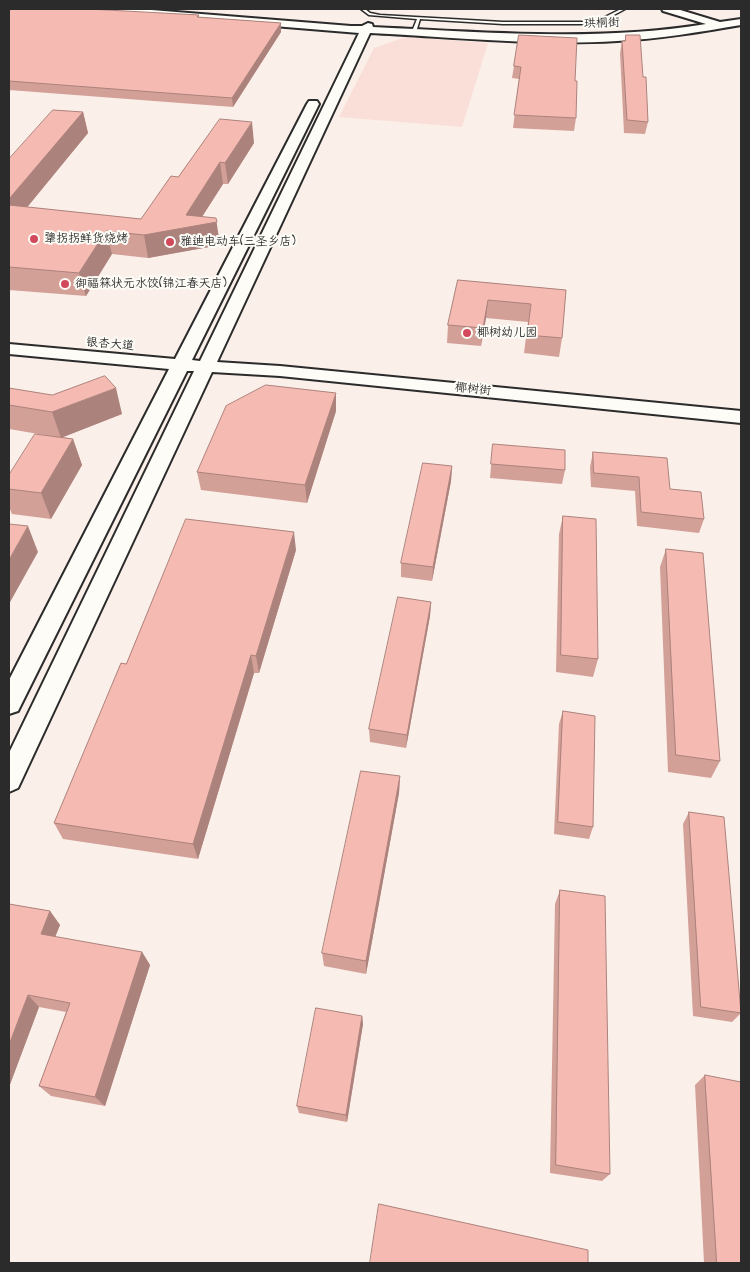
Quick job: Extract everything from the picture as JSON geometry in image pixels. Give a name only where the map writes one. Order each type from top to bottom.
[{"type":"street","name":"珙桐街","points":[[103,9],[360,24],[417,23],[548,35],[594,35],[720,26]]},
{"type":"street","name":"珙桐街","points":[[159,9],[549,39],[636,37],[720,26]]},
{"type":"street","points":[[668,9],[741,33]]},
{"type":"street","points":[[720,26],[741,22]]},
{"type":"street","points":[[9,704],[183,358],[360,24]]},
{"type":"street","points":[[9,780],[208,360],[360,24]]},
{"type":"street","name":"银杏大道","points":[[9,336],[183,358]]},
{"type":"street","name":"银杏大道","points":[[9,349],[208,360]]},
{"type":"street","name":"椰树街","points":[[208,360],[741,402]]},
{"type":"street","name":"椰树街","points":[[208,360],[280,370],[741,417]]},
{"type":"lane","points":[[360,24],[369,14],[417,23],[588,23],[598,22],[623,9]]},
{"type":"shaded area","points":[[405,37],[488,43],[462,127],[339,117],[374,48]]},
{"type":"building","points":[[12,9],[88,9],[199,15],[197,17],[281,23],[232,98],[9,81],[9,11]]},
{"type":"building","points":[[519,35],[577,38],[576,118],[514,115],[521,67],[514,66]]},
{"type":"building","points":[[626,35],[640,35],[643,77],[646,77],[648,122],[627,120],[622,41],[625,41]]},
{"type":"building","points":[[53,110],[83,112],[9,199],[9,159]]},
{"type":"building","points":[[220,119],[252,122],[225,163],[220,162],[186,215],[216,218],[217,222],[144,235],[106,231],[79,273],[9,267],[9,205],[141,219],[171,176],[178,177]]},
{"type":"building","points":[[458,280],[566,290],[562,338],[527,335],[531,304],[488,300],[483,328],[448,325]]},
{"type":"building","points":[[105,376],[116,388],[52,412],[9,405],[9,388],[52,395]]},
{"type":"building","points":[[266,385],[336,393],[305,485],[197,472],[226,406]]},
{"type":"building","points":[[35,434],[73,439],[41,493],[9,489],[9,475]]},
{"type":"building","points":[[493,444],[565,450],[565,470],[491,464]]},
{"type":"building","points":[[593,452],[667,458],[670,489],[701,492],[704,519],[641,512],[639,477],[594,473]]},
{"type":"building","points":[[423,463],[452,466],[433,567],[401,563]]},
{"type":"building","points":[[563,516],[596,519],[598,659],[561,655]]},
{"type":"building","points":[[186,519],[294,532],[256,656],[251,655],[193,844],[54,823],[121,663],[126,664]]},
{"type":"building","points":[[9,524],[28,526],[9,560]]},
{"type":"building","points":[[666,549],[703,553],[720,761],[676,755]]},
{"type":"building","points":[[398,597],[431,602],[407,735],[369,729]]},
{"type":"building","points":[[563,711],[595,716],[593,827],[558,822]]},
{"type":"building","points":[[361,771],[400,776],[366,961],[322,953]]},
{"type":"building","points":[[689,812],[724,817],[741,1013],[701,1007]]},
{"type":"building","points":[[560,890],[605,896],[610,1174],[556,1165]]},
{"type":"building","points":[[9,904],[50,911],[41,934],[142,952],[95,1097],[39,1086],[70,1003],[28,995],[9,1045]]},
{"type":"building","points":[[316,1008],[362,1016],[346,1115],[297,1106]]},
{"type":"building","points":[[705,1075],[741,1082],[741,1263],[717,1263]]},
{"type":"building","points":[[379,1204],[588,1250],[588,1263],[370,1263]]},
{"type":"place","name":"犟拐拐鲜货烧烤","points":[[34,239]]},
{"type":"place","name":"雅迪电动车(三圣乡店)","points":[[170,242]]},
{"type":"place","name":"御福箖状元水饺(锦江春天店)","points":[[65,284]]},
{"type":"place","name":"椰树幼儿园","points":[[467,333]]}]
